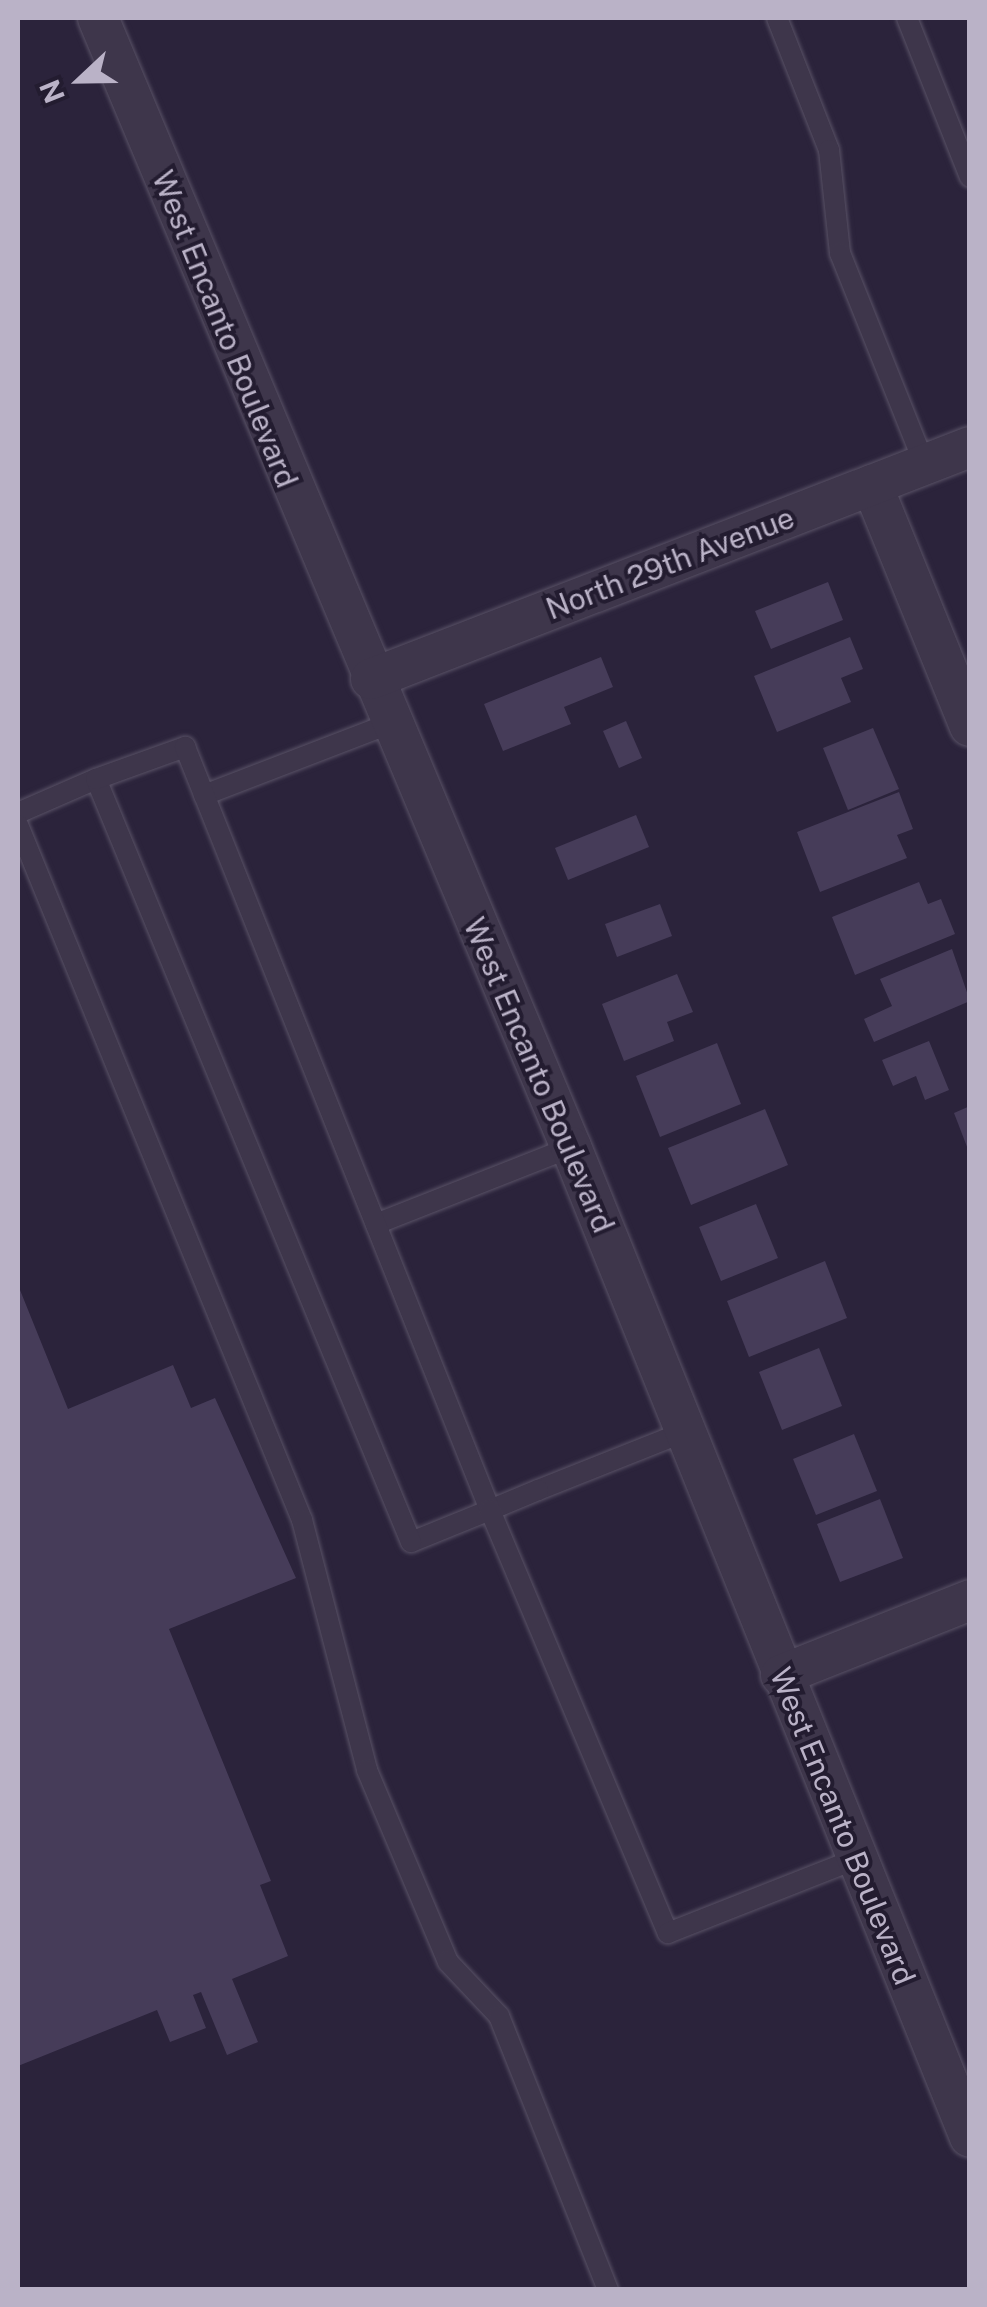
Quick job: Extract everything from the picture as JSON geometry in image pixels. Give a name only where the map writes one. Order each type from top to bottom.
[{"type":"street","name":"West Encanto Boulevard","points":[[98,18],[389,724],[571,1147],[970,2137]]},
{"type":"street","name":"North 29th Avenue","points":[[370,678],[970,447]]},
{"type":"street","points":[[872,486],[970,726]]},
{"type":"street","points":[[781,1675],[970,1600]]},
{"type":"lane","points":[[777,18],[829,150],[840,253],[925,465]]},
{"type":"lane","points":[[907,18],[970,176]]},
{"type":"lane","points":[[204,794],[389,724]]},
{"type":"lane","points":[[18,812],[184,747],[490,1510],[668,1934],[856,1859]]},
{"type":"lane","points":[[96,779],[411,1542],[684,1432]]},
{"type":"lane","points":[[18,824],[302,1520],[368,1770],[448,1962],[499,2016],[608,2290]]},
{"type":"lane","points":[[376,1224],[571,1147]]},
{"type":"building","points":[[828,582],[843,620],[771,649],[755,611]]},
{"type":"building","points":[[850,637],[863,669],[841,678],[851,702],[777,732],[754,676]]},
{"type":"building","points":[[601,657],[613,687],[564,707],[571,724],[503,751],[484,704]]},
{"type":"building","points":[[626,721],[642,758],[619,768],[603,731]]},
{"type":"building","points":[[873,728],[899,789],[848,810],[823,748]]},
{"type":"building","points":[[899,792],[913,829],[897,835],[907,858],[820,892],[797,832]]},
{"type":"building","points":[[636,815],[649,847],[568,880],[555,848]]},
{"type":"building","points":[[919,882],[928,904],[941,899],[955,934],[855,975],[832,917]]},
{"type":"building","points":[[660,904],[672,936],[617,957],[605,924]]},
{"type":"building","points":[[952,949],[970,1001],[874,1042],[864,1019],[892,1006],[880,979]]},
{"type":"building","points":[[677,974],[693,1012],[667,1022],[674,1041],[624,1061],[602,1004]]},
{"type":"building","points":[[929,1041],[949,1090],[925,1100],[916,1076],[893,1086],[882,1060]]},
{"type":"building","points":[[717,1043],[741,1104],[660,1137],[636,1076]]},
{"type":"building","points":[[970,1106],[970,1152],[969,1152],[954,1113]]},
{"type":"building","points":[[765,1109],[788,1165],[691,1205],[668,1148]]},
{"type":"building","points":[[756,1204],[778,1258],[721,1281],[699,1227]]},
{"type":"building","points":[[825,1261],[847,1318],[749,1357],[727,1301]]},
{"type":"building","points":[[18,1285],[68,1409],[173,1365],[191,1408],[215,1398],[296,1578],[169,1629],[271,1881],[260,1885],[288,1956],[232,1979],[258,2042],[227,2055],[201,1992],[193,1995],[206,2028],[170,2042],[157,2010],[18,2066]]},
{"type":"building","points":[[819,1348],[842,1406],[782,1430],[759,1372]]},
{"type":"building","points":[[854,1434],[877,1491],[816,1515],[793,1459]]},
{"type":"building","points":[[880,1499],[903,1558],[840,1582],[817,1524]]}]
